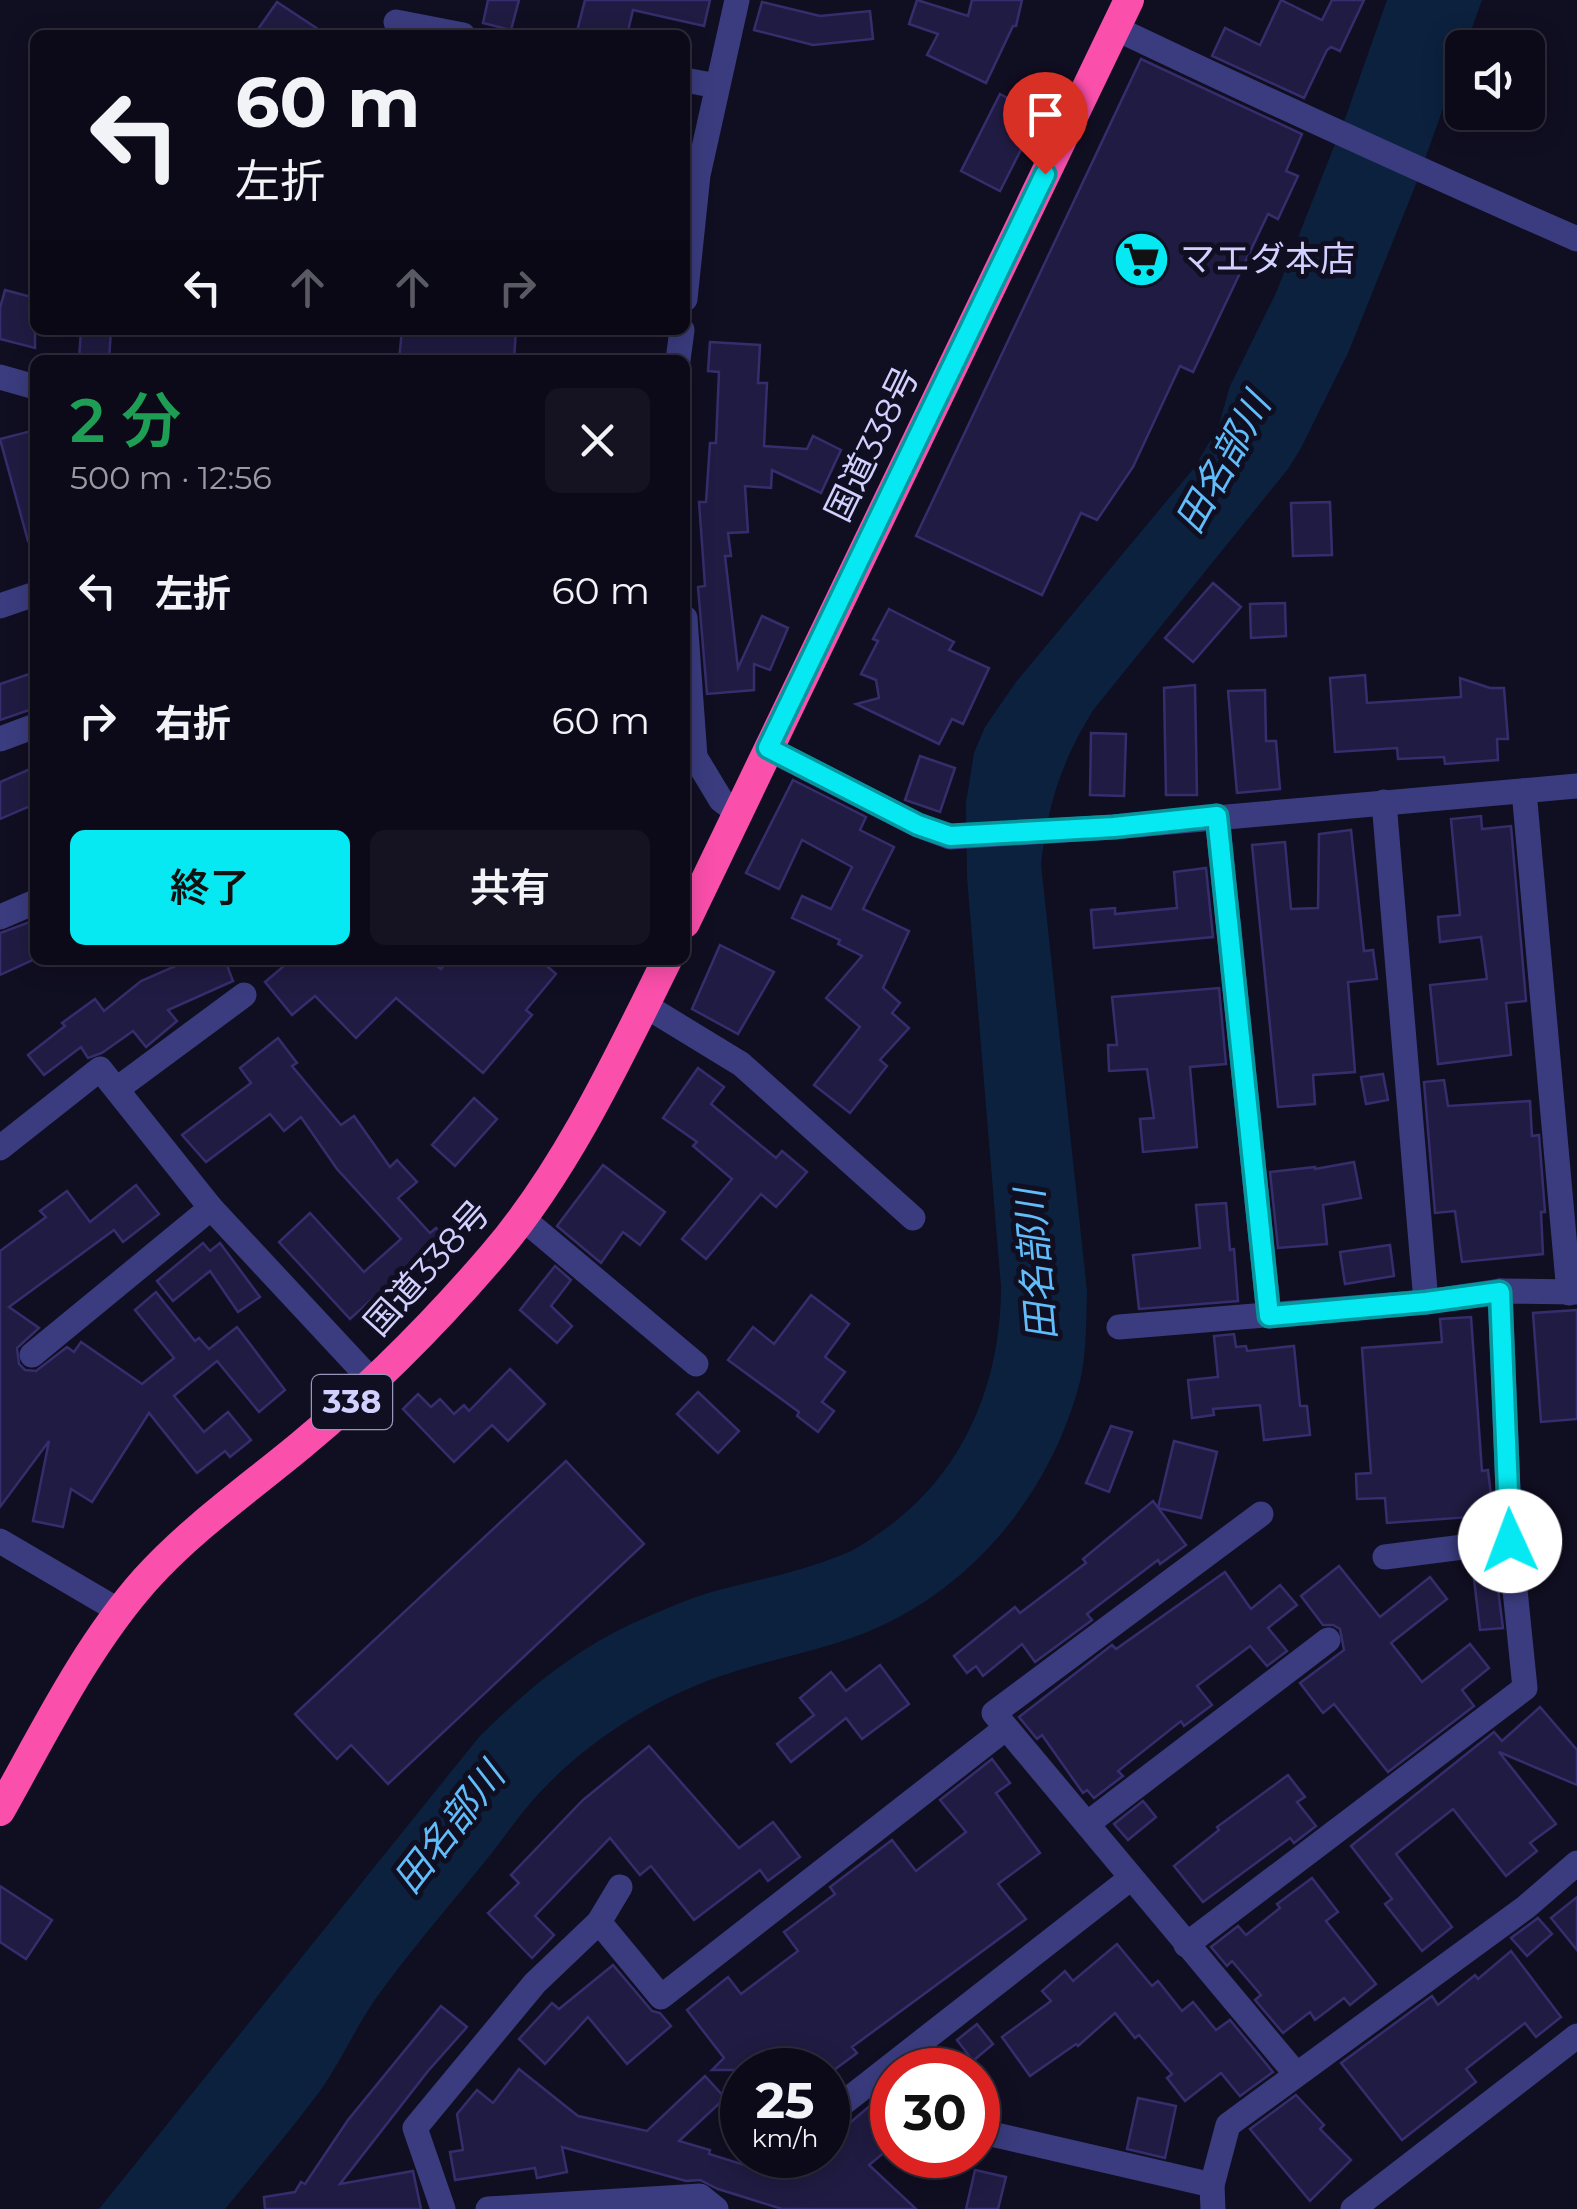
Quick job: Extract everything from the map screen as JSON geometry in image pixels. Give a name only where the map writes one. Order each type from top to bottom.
[{"type":"highway","name":"国道338号","points":[[690,911],[1129,0]]},
{"type":"highway","name":"国道338号","points":[[0,1811],[86,1658],[144,1582],[183,1542],[374,1383],[495,1253],[572,1139],[665,965]]},
{"type":"street","points":[[690,251],[698,175],[737,0]]},
{"type":"street","points":[[396,22],[437,30]]},
{"type":"street","points":[[1116,28],[1332,131],[1577,239]]},
{"type":"street","points":[[690,81],[717,86]]},
{"type":"street","points":[[0,377],[30,386]]},
{"type":"street","points":[[0,606],[30,596]]},
{"type":"street","points":[[690,688],[695,757],[721,800],[737,812]]},
{"type":"street","points":[[0,738],[30,728]]},
{"type":"street","points":[[768,748],[918,825],[950,836],[1577,786]]},
{"type":"street","points":[[1119,1327],[1426,1302],[1500,1292],[1573,1292],[1524,792]]},
{"type":"street","points":[[1384,802],[1426,1302]]},
{"type":"street","points":[[1217,816],[1269,1316]]},
{"type":"street","points":[[0,917],[30,904]]},
{"type":"street","points":[[117,1089],[244,994]]},
{"type":"street","points":[[646,1006],[742,1064],[913,1218]]},
{"type":"street","points":[[0,1148],[100,1069],[212,1208],[374,1383]]},
{"type":"street","points":[[32,1355],[212,1208]]},
{"type":"street","points":[[522,1217],[696,1364]]},
{"type":"street","points":[[1186,1945],[1525,1688],[1510,1541],[1500,1292]]},
{"type":"street","points":[[1261,1514],[994,1713],[1296,2074]]},
{"type":"street","points":[[0,1541],[121,1612]]},
{"type":"street","points":[[1385,1557],[1510,1541]]},
{"type":"street","points":[[1086,1824],[1328,1640]]},
{"type":"street","points":[[599,1922],[661,1997],[1006,1728]]},
{"type":"street","points":[[1000,2137],[1213,2197],[1228,2125],[1526,1907],[1577,1863]]},
{"type":"street","points":[[850,2098],[1131,1878]]},
{"type":"street","points":[[443,2209],[415,2128],[535,1983],[599,1922],[620,1888]]},
{"type":"street","points":[[1353,2209],[1577,2036]]},
{"type":"street","points":[[488,2209],[700,2196],[716,2209]]},
{"type":"water","name":"田名部川","points":[[1387,0],[1482,0],[1471,30],[1445,30],[1445,103],[1348,353],[1301,448],[1094,709],[1058,783],[1041,864],[1087,1291],[1080,1383],[1046,1468],[1003,1532],[977,1560],[915,1608],[863,1634],[730,1673],[681,1692],[634,1717],[569,1764],[532,1801],[404,1961],[371,2006],[320,2091],[225,2209],[99,2209],[479,1737],[514,1704],[569,1660],[631,1624],[704,1594],[845,1554],[913,1506],[956,1453],[985,1391],[994,1357],[1001,1287],[967,877],[966,803],[974,753],[985,727],[1016,682],[1194,468],[1218,428],[1230,386],[1276,293]]},
{"type":"building","points":[[488,0],[519,0],[511,30],[483,23]]},
{"type":"building","points":[[585,0],[710,0],[704,26],[633,10],[628,30],[577,30]]},
{"type":"building","points":[[917,0],[968,16],[972,0],[1022,0],[1016,26],[986,83],[927,55],[938,34],[909,24]]},
{"type":"building","points":[[1281,0],[1322,20],[1332,0],[1364,0],[1340,51],[1331,47],[1327,50],[1304,98],[1212,56],[1225,28],[1260,45]]},
{"type":"building","points":[[277,2],[319,30],[257,30]]},
{"type":"building","points":[[762,2],[820,16],[870,11],[873,39],[813,45],[754,30]]},
{"type":"building","points":[[1141,59],[1302,134],[1286,171],[1298,176],[1278,219],[1268,214],[1193,372],[1180,366],[1133,467],[1097,520],[1081,513],[1042,595],[916,536]]},
{"type":"building","points":[[1000,94],[1029,109],[1026,115],[1036,120],[1000,191],[961,171]]},
{"type":"building","points":[[5,290],[30,297],[30,335],[35,335],[35,348],[0,339],[0,308]]},
{"type":"building","points":[[81,335],[111,335],[109,355],[79,355]]},
{"type":"building","points":[[402,335],[516,335],[514,355],[400,355]]},
{"type":"building","points":[[710,342],[760,345],[758,383],[767,383],[764,446],[807,449],[813,436],[841,450],[821,493],[772,470],[771,488],[745,486],[748,532],[728,533],[731,556],[725,556],[738,668],[762,616],[788,628],[770,670],[754,664],[754,690],[707,694],[698,587],[705,586],[699,502],[706,502],[710,443],[716,443],[719,372],[708,371]]},
{"type":"building","points":[[30,431],[30,541],[28,541],[0,439]]},
{"type":"building","points":[[1330,502],[1332,555],[1293,556],[1291,503]]},
{"type":"building","points":[[1213,583],[1241,607],[1193,662],[1165,638]]},
{"type":"building","points":[[1285,603],[1286,636],[1251,638],[1250,604]]},
{"type":"building","points":[[889,609],[954,642],[949,650],[989,668],[963,724],[952,719],[939,744],[856,704],[879,698],[876,680],[861,674]]},
{"type":"building","points":[[30,674],[30,710],[0,720],[0,684]]},
{"type":"building","points":[[1365,675],[1367,703],[1461,697],[1460,678],[1490,688],[1504,688],[1508,739],[1497,739],[1498,760],[1445,764],[1444,757],[1398,759],[1397,748],[1335,752],[1330,678]]},
{"type":"building","points":[[1195,685],[1197,795],[1166,795],[1164,688]]},
{"type":"building","points":[[1265,690],[1266,741],[1276,741],[1280,789],[1237,793],[1228,691]]},
{"type":"building","points":[[1091,733],[1126,734],[1124,796],[1090,795]]},
{"type":"building","points":[[920,756],[955,768],[940,812],[905,800]]},
{"type":"building","points":[[30,769],[30,806],[0,819],[0,782]]},
{"type":"building","points":[[793,780],[866,817],[860,830],[894,847],[863,909],[909,931],[883,988],[900,1003],[892,1013],[909,1028],[880,1060],[887,1066],[850,1113],[814,1085],[860,1027],[826,998],[862,956],[838,944],[840,940],[792,918],[802,896],[831,909],[852,867],[802,840],[779,889],[746,873]]},
{"type":"building","points":[[1481,816],[1482,829],[1511,826],[1526,1001],[1506,1003],[1511,1055],[1438,1064],[1430,985],[1487,979],[1481,937],[1440,942],[1438,917],[1460,915],[1451,819]]},
{"type":"building","points":[[1351,830],[1364,951],[1373,950],[1377,979],[1348,982],[1355,1072],[1313,1075],[1315,1104],[1278,1107],[1252,845],[1285,842],[1291,909],[1318,908],[1319,834]]},
{"type":"building","points":[[1206,868],[1213,937],[1094,948],[1091,910],[1115,908],[1115,914],[1177,908],[1174,872]]},
{"type":"building","points":[[30,922],[30,961],[0,975],[0,933]]},
{"type":"building","points":[[720,945],[774,972],[738,1034],[692,1009]]},
{"type":"building","points":[[178,965],[227,965],[233,981],[168,1010],[177,1021],[146,1047],[133,1031],[88,1058],[81,1047],[44,1075],[28,1055],[95,999],[104,1011],[141,981]]},
{"type":"building","points":[[285,965],[436,965],[441,969],[445,965],[546,965],[556,974],[526,1010],[532,1015],[483,1073],[396,998],[356,1038],[315,996],[292,1015],[265,982]]},
{"type":"building","points":[[1219,988],[1226,1064],[1190,1067],[1197,1147],[1143,1152],[1140,1119],[1154,1118],[1147,1069],[1109,1071],[1108,1045],[1117,1045],[1112,997]]},
{"type":"building","points":[[278,1038],[297,1063],[292,1066],[341,1125],[354,1116],[390,1167],[397,1160],[417,1182],[398,1198],[430,1233],[436,1228],[454,1248],[423,1277],[411,1264],[350,1319],[279,1242],[310,1213],[364,1272],[401,1239],[337,1169],[301,1117],[284,1131],[270,1114],[206,1162],[182,1135],[251,1083],[240,1068]]},
{"type":"building","points":[[698,1068],[724,1087],[711,1104],[776,1158],[782,1151],[807,1172],[776,1207],[761,1194],[706,1259],[682,1239],[732,1179],[693,1146],[697,1142],[663,1118]]},
{"type":"building","points":[[1383,1074],[1388,1100],[1366,1104],[1361,1077]]},
{"type":"building","points":[[1444,1080],[1448,1106],[1530,1101],[1532,1136],[1539,1135],[1545,1212],[1541,1212],[1543,1254],[1462,1262],[1455,1211],[1435,1213],[1424,1082]]},
{"type":"building","points":[[474,1098],[497,1119],[455,1166],[432,1145]]},
{"type":"building","points":[[1354,1162],[1361,1198],[1323,1205],[1327,1244],[1278,1248],[1270,1172]]},
{"type":"building","points":[[603,1165],[665,1212],[640,1245],[623,1232],[601,1263],[557,1226]]},
{"type":"building","points":[[136,1185],[159,1214],[123,1242],[114,1230],[9,1307],[39,1328],[17,1348],[19,1364],[25,1370],[36,1371],[67,1347],[74,1352],[81,1342],[142,1384],[174,1358],[135,1310],[156,1292],[195,1341],[199,1338],[209,1349],[237,1327],[285,1390],[259,1412],[217,1361],[174,1396],[204,1432],[228,1412],[251,1440],[230,1457],[225,1451],[197,1473],[149,1413],[92,1502],[71,1489],[63,1527],[33,1521],[49,1441],[0,1507],[0,1251],[46,1217],[40,1211],[67,1191],[90,1222]]},
{"type":"building","points":[[1226,1203],[1238,1301],[1139,1309],[1133,1255],[1200,1248],[1196,1205]]},
{"type":"building","points":[[203,1243],[210,1251],[220,1243],[260,1297],[238,1312],[210,1271],[173,1301],[157,1281]]},
{"type":"building","points":[[1390,1245],[1394,1276],[1345,1284],[1340,1252]]},
{"type":"building","points":[[555,1266],[571,1280],[551,1306],[572,1326],[557,1343],[520,1310]]},
{"type":"building","points":[[811,1295],[849,1324],[825,1357],[845,1372],[822,1402],[834,1411],[818,1432],[797,1416],[799,1412],[728,1360],[753,1327],[774,1344]]},
{"type":"building","points":[[1577,1310],[1577,1419],[1541,1422],[1533,1313]]},
{"type":"building","points":[[1471,1317],[1482,1471],[1488,1470],[1493,1512],[1488,1515],[1490,1527],[1468,1530],[1484,1516],[1387,1523],[1385,1498],[1357,1499],[1356,1474],[1371,1473],[1362,1348],[1442,1342],[1440,1319]]},
{"type":"building","points":[[1234,1334],[1236,1347],[1246,1346],[1247,1351],[1294,1346],[1300,1406],[1307,1406],[1310,1435],[1264,1440],[1260,1405],[1213,1409],[1214,1415],[1192,1418],[1188,1380],[1218,1377],[1214,1336]]},
{"type":"building","points":[[510,1369],[545,1404],[508,1441],[492,1425],[454,1462],[403,1409],[418,1394],[431,1407],[440,1399],[454,1414],[464,1405],[469,1411]]},
{"type":"building","points":[[698,1392],[739,1431],[718,1453],[677,1414]]},
{"type":"building","points":[[1111,1426],[1132,1432],[1109,1492],[1086,1483]]},
{"type":"building","points":[[1174,1441],[1217,1452],[1201,1518],[1158,1508]]},
{"type":"building","points":[[566,1461],[644,1544],[388,1784],[351,1745],[337,1759],[295,1714]]},
{"type":"building","points":[[1153,1501],[1186,1545],[1160,1564],[1158,1560],[1087,1614],[1092,1620],[1035,1662],[1022,1644],[983,1676],[976,1666],[967,1673],[954,1656],[1015,1607],[1020,1613],[1086,1563],[1083,1559]]},
{"type":"building","points":[[1494,1559],[1503,1628],[1480,1630],[1472,1562]]},
{"type":"building","points":[[1339,1566],[1380,1617],[1430,1577],[1447,1599],[1391,1643],[1422,1682],[1470,1644],[1489,1668],[1462,1690],[1474,1706],[1388,1772],[1334,1704],[1323,1713],[1300,1683],[1344,1650],[1340,1629],[1323,1625],[1301,1596]]},
{"type":"building","points":[[1225,1572],[1251,1609],[1280,1585],[1297,1605],[1268,1628],[1287,1651],[1267,1666],[1250,1646],[1197,1686],[1212,1705],[1184,1726],[1181,1721],[1118,1771],[1123,1776],[1094,1798],[1087,1790],[1083,1793],[1042,1735],[1037,1739],[1019,1717],[1112,1645],[1116,1649]]},
{"type":"building","points":[[880,1665],[909,1704],[862,1739],[846,1718],[791,1762],[777,1744],[814,1715],[800,1698],[831,1672],[846,1691]]},
{"type":"building","points":[[1540,1707],[1577,1750],[1577,1785],[1499,1752],[1556,1824],[1530,1843],[1537,1851],[1506,1876],[1453,1809],[1396,1854],[1452,1927],[1422,1951],[1385,1904],[1392,1899],[1351,1846],[1494,1732],[1502,1741]]},
{"type":"building","points":[[649,1746],[739,1848],[773,1822],[800,1857],[768,1881],[760,1870],[694,1920],[651,1866],[640,1875],[610,1838],[535,1916],[554,1935],[532,1958],[488,1913],[519,1883],[511,1875],[583,1800]]},
{"type":"building","points":[[992,1759],[1010,1783],[996,1793],[1040,1853],[998,1884],[1026,1919],[852,2047],[857,2053],[850,2058],[850,2048],[720,2048],[720,2053],[687,2010],[728,1977],[741,1994],[798,1951],[784,1932],[835,1894],[830,1887],[892,1840],[916,1871],[966,1832],[940,1800]]},
{"type":"building","points":[[1288,1775],[1305,1797],[1297,1802],[1316,1826],[1294,1843],[1290,1838],[1203,1902],[1174,1866],[1219,1830],[1217,1827]]},
{"type":"building","points":[[1143,1801],[1156,1817],[1128,1840],[1114,1824]]},
{"type":"building","points":[[1312,1878],[1338,1912],[1326,1921],[1376,1984],[1350,2005],[1344,1998],[1315,2020],[1310,2012],[1283,2033],[1255,2000],[1261,1995],[1232,1961],[1227,1966],[1211,1947],[1238,1926],[1246,1935],[1280,1908],[1277,1904]]},
{"type":"building","points":[[0,1886],[52,1920],[26,1959],[0,1942]]},
{"type":"building","points":[[1577,1897],[1577,1950],[1551,1918]]},
{"type":"building","points":[[1538,1918],[1552,1934],[1527,1956],[1511,1938]]},
{"type":"building","points":[[1117,1944],[1152,1986],[1158,1981],[1182,2011],[1193,2002],[1216,2030],[1230,2020],[1273,2072],[1240,2096],[1221,2073],[1185,2101],[1167,2078],[1172,2074],[1115,2013],[1078,2046],[1030,2076],[1002,2037],[1051,2001],[1042,1991],[1065,1971],[1073,1981]]},
{"type":"building","points":[[1511,1951],[1561,2017],[1536,2037],[1525,2023],[1466,2069],[1476,2082],[1402,2140],[1341,2063],[1432,1996],[1438,2005]]},
{"type":"building","points":[[613,1965],[652,2011],[660,2013],[671,2026],[627,2064],[588,2017],[545,2064],[519,2039],[552,2003],[559,2009]]},
{"type":"building","points":[[441,2006],[467,2027],[340,2184],[413,2171],[421,2209],[265,2209],[264,2197],[295,2192],[301,2182],[305,2184],[348,2120]]},
{"type":"building","points":[[977,2024],[993,2044],[988,2048],[963,2048],[957,2040]]},
{"type":"building","points":[[519,2069],[578,2116],[647,2131],[705,2076],[720,2092],[720,2103],[679,2141],[710,2150],[709,2154],[720,2157],[720,2178],[850,2178],[850,2123],[870,2106],[870,2178],[883,2178],[916,2209],[782,2209],[700,2180],[686,2181],[562,2147],[567,2172],[537,2178],[535,2168],[455,2180],[450,2152],[463,2150],[457,2114],[477,2090],[493,2103]]},
{"type":"building","points":[[1296,2095],[1324,2125],[1320,2129],[1351,2160],[1310,2201],[1250,2129]]},
{"type":"building","points":[[1138,2098],[1176,2106],[1165,2158],[1127,2149]]},
{"type":"building","points":[[1006,2177],[998,2209],[966,2209],[973,2178]]},
{"type":"place","name":"マエダ本店","points":[[1141,259]]},
{"type":"route","points":[[1045,174],[768,748],[918,825],[950,836],[1114,827],[1217,816],[1269,1316],[1500,1292],[1510,1541]]}]
